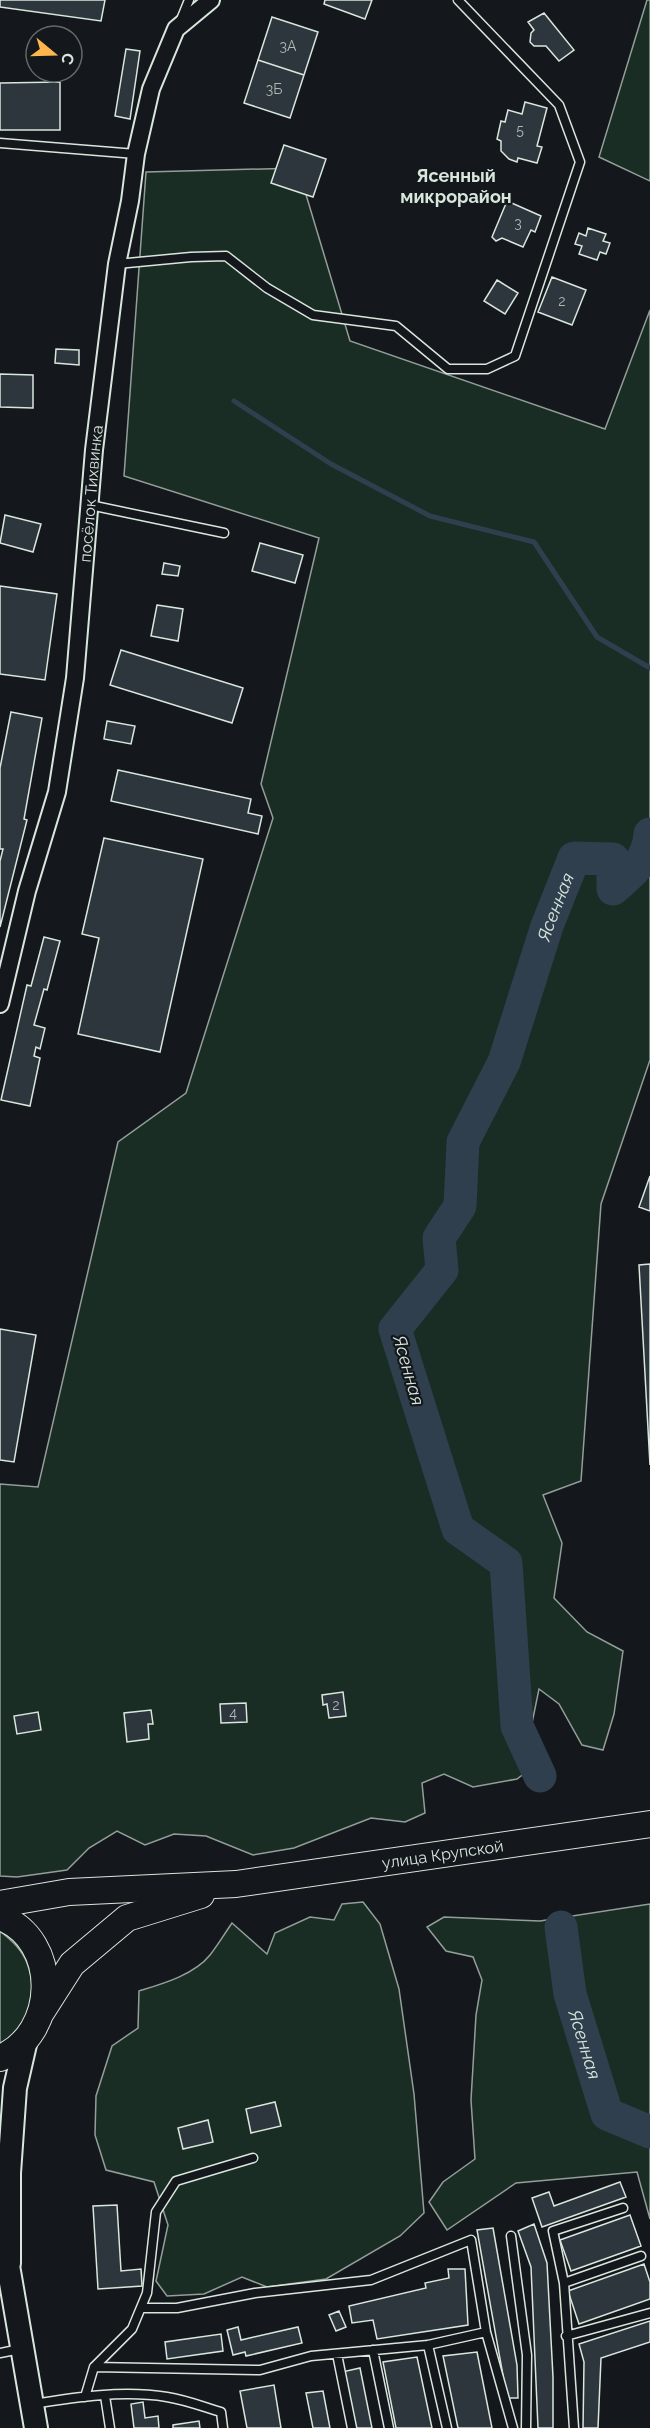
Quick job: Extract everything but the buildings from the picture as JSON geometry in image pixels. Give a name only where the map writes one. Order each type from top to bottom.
[{"type":"main road","name":"улица Крупской","points":[[0,1904],[69,1892],[236,1884],[650,1824]]},
{"type":"main road","name":"улица Крупской","points":[[27,2040],[42,2011],[72,1964],[127,1918],[236,1884]]},
{"type":"main road","points":[[0,1917],[22,1932],[36,1949],[44,1968],[46,1990],[42,2011]]},
{"type":"main road","points":[[0,2058],[8,2055],[27,2040]]},
{"type":"main road","points":[[9,2263],[9,2173],[14,2099],[27,2040]]},
{"type":"main road","points":[[0,2226],[9,2263],[36,2428]]},
{"type":"street","name":"посёлок Тихвинка","points":[[0,1004],[27,891],[57,792],[75,678],[90,505],[117,264],[130,201],[136,154],[151,89],[176,29],[211,0]]},
{"type":"lane","points":[[176,29],[189,0]]},
{"type":"lane","points":[[117,264],[192,256],[226,256],[267,288],[313,315],[396,326],[448,369],[487,369],[515,356],[580,162],[559,105],[459,0]]},
{"type":"lane","points":[[0,143],[136,154]]},
{"type":"lane","points":[[90,505],[224,533]]},
{"type":"lane","points":[[85,2397],[94,2367],[132,2329],[141,2308],[147,2293],[156,2212],[176,2181],[253,2158]]},
{"type":"lane","points":[[573,2428],[564,2283],[553,2231],[623,2208]]},
{"type":"lane","points":[[511,2236],[527,2355],[526,2428]]},
{"type":"lane","points":[[141,2308],[177,2308],[255,2293],[371,2280],[471,2240],[486,2332],[513,2428]]},
{"type":"lane","points":[[564,2283],[641,2256]]},
{"type":"lane","points":[[566,2336],[650,2313]]},
{"type":"lane","points":[[94,2367],[260,2370],[311,2356],[428,2345],[486,2332]]},
{"type":"lane","points":[[428,2345],[447,2428]]},
{"type":"lane","points":[[0,2353],[23,2349]]},
{"type":"lane","points":[[373,2350],[389,2428]]},
{"type":"lane","points":[[337,2354],[352,2428]]},
{"type":"lane","points":[[32,2404],[85,2397],[135,2394],[170,2397],[222,2412],[223,2428]]},
{"type":"lane","points":[[105,2396],[110,2428]]},
{"type":"green space","points":[[647,0],[650,0],[650,181],[599,157]]},
{"type":"green space","points":[[298,168],[350,341],[605,429],[650,310],[650,1060],[601,1204],[581,1481],[543,1495],[562,1543],[554,1598],[587,1632],[623,1651],[614,1714],[603,1750],[582,1745],[559,1704],[539,1689],[532,1723],[544,1758],[517,1779],[473,1787],[444,1774],[422,1783],[425,1813],[405,1822],[371,1818],[294,1848],[253,1855],[206,1836],[174,1834],[145,1845],[117,1831],[89,1848],[67,1870],[17,1877],[0,1876],[0,1484],[38,1487],[118,1142],[186,1093],[273,818],[261,784],[319,538],[124,476],[146,172]]},
{"type":"green space","points":[[363,1902],[380,1924],[399,1989],[414,2094],[424,2213],[400,2236],[326,2279],[267,2287],[242,2277],[204,2294],[167,2296],[156,2281],[168,2225],[154,2182],[106,2170],[95,2135],[96,2096],[112,2046],[138,2028],[139,1991],[177,1978],[195,1968],[210,1955],[232,1923],[267,1954],[275,1933],[310,1917],[334,1920],[342,1904]]},
{"type":"green space","points":[[650,1904],[650,2219],[637,2172],[516,2183],[447,2230],[429,2202],[443,2182],[475,2159],[471,2100],[476,2015],[482,1980],[473,1957],[446,1951],[427,1927],[444,1917],[540,1921]]},
{"type":"green space","points":[[0,1931],[22,1953],[27,1963],[32,1986],[31,1998],[24,2019],[18,2029],[0,2044]]},
{"type":"waterway","points":[[234,401],[331,464],[430,516],[534,542],[597,637],[650,668]]},
{"type":"waterway","name":"Ясенная","points":[[540,1776],[517,1726],[506,1563],[458,1529],[395,1329],[442,1270],[439,1238],[460,1206],[463,1142],[504,1062],[547,926],[574,858],[613,859],[613,889],[638,865],[646,851],[650,834]]},
{"type":"waterway","name":"Ясенная","points":[[561,1927],[570,1994],[607,2114],[650,2132]]},
{"type":"district","name":"Ясенный микрорайон","points":[[456,186]]}]
